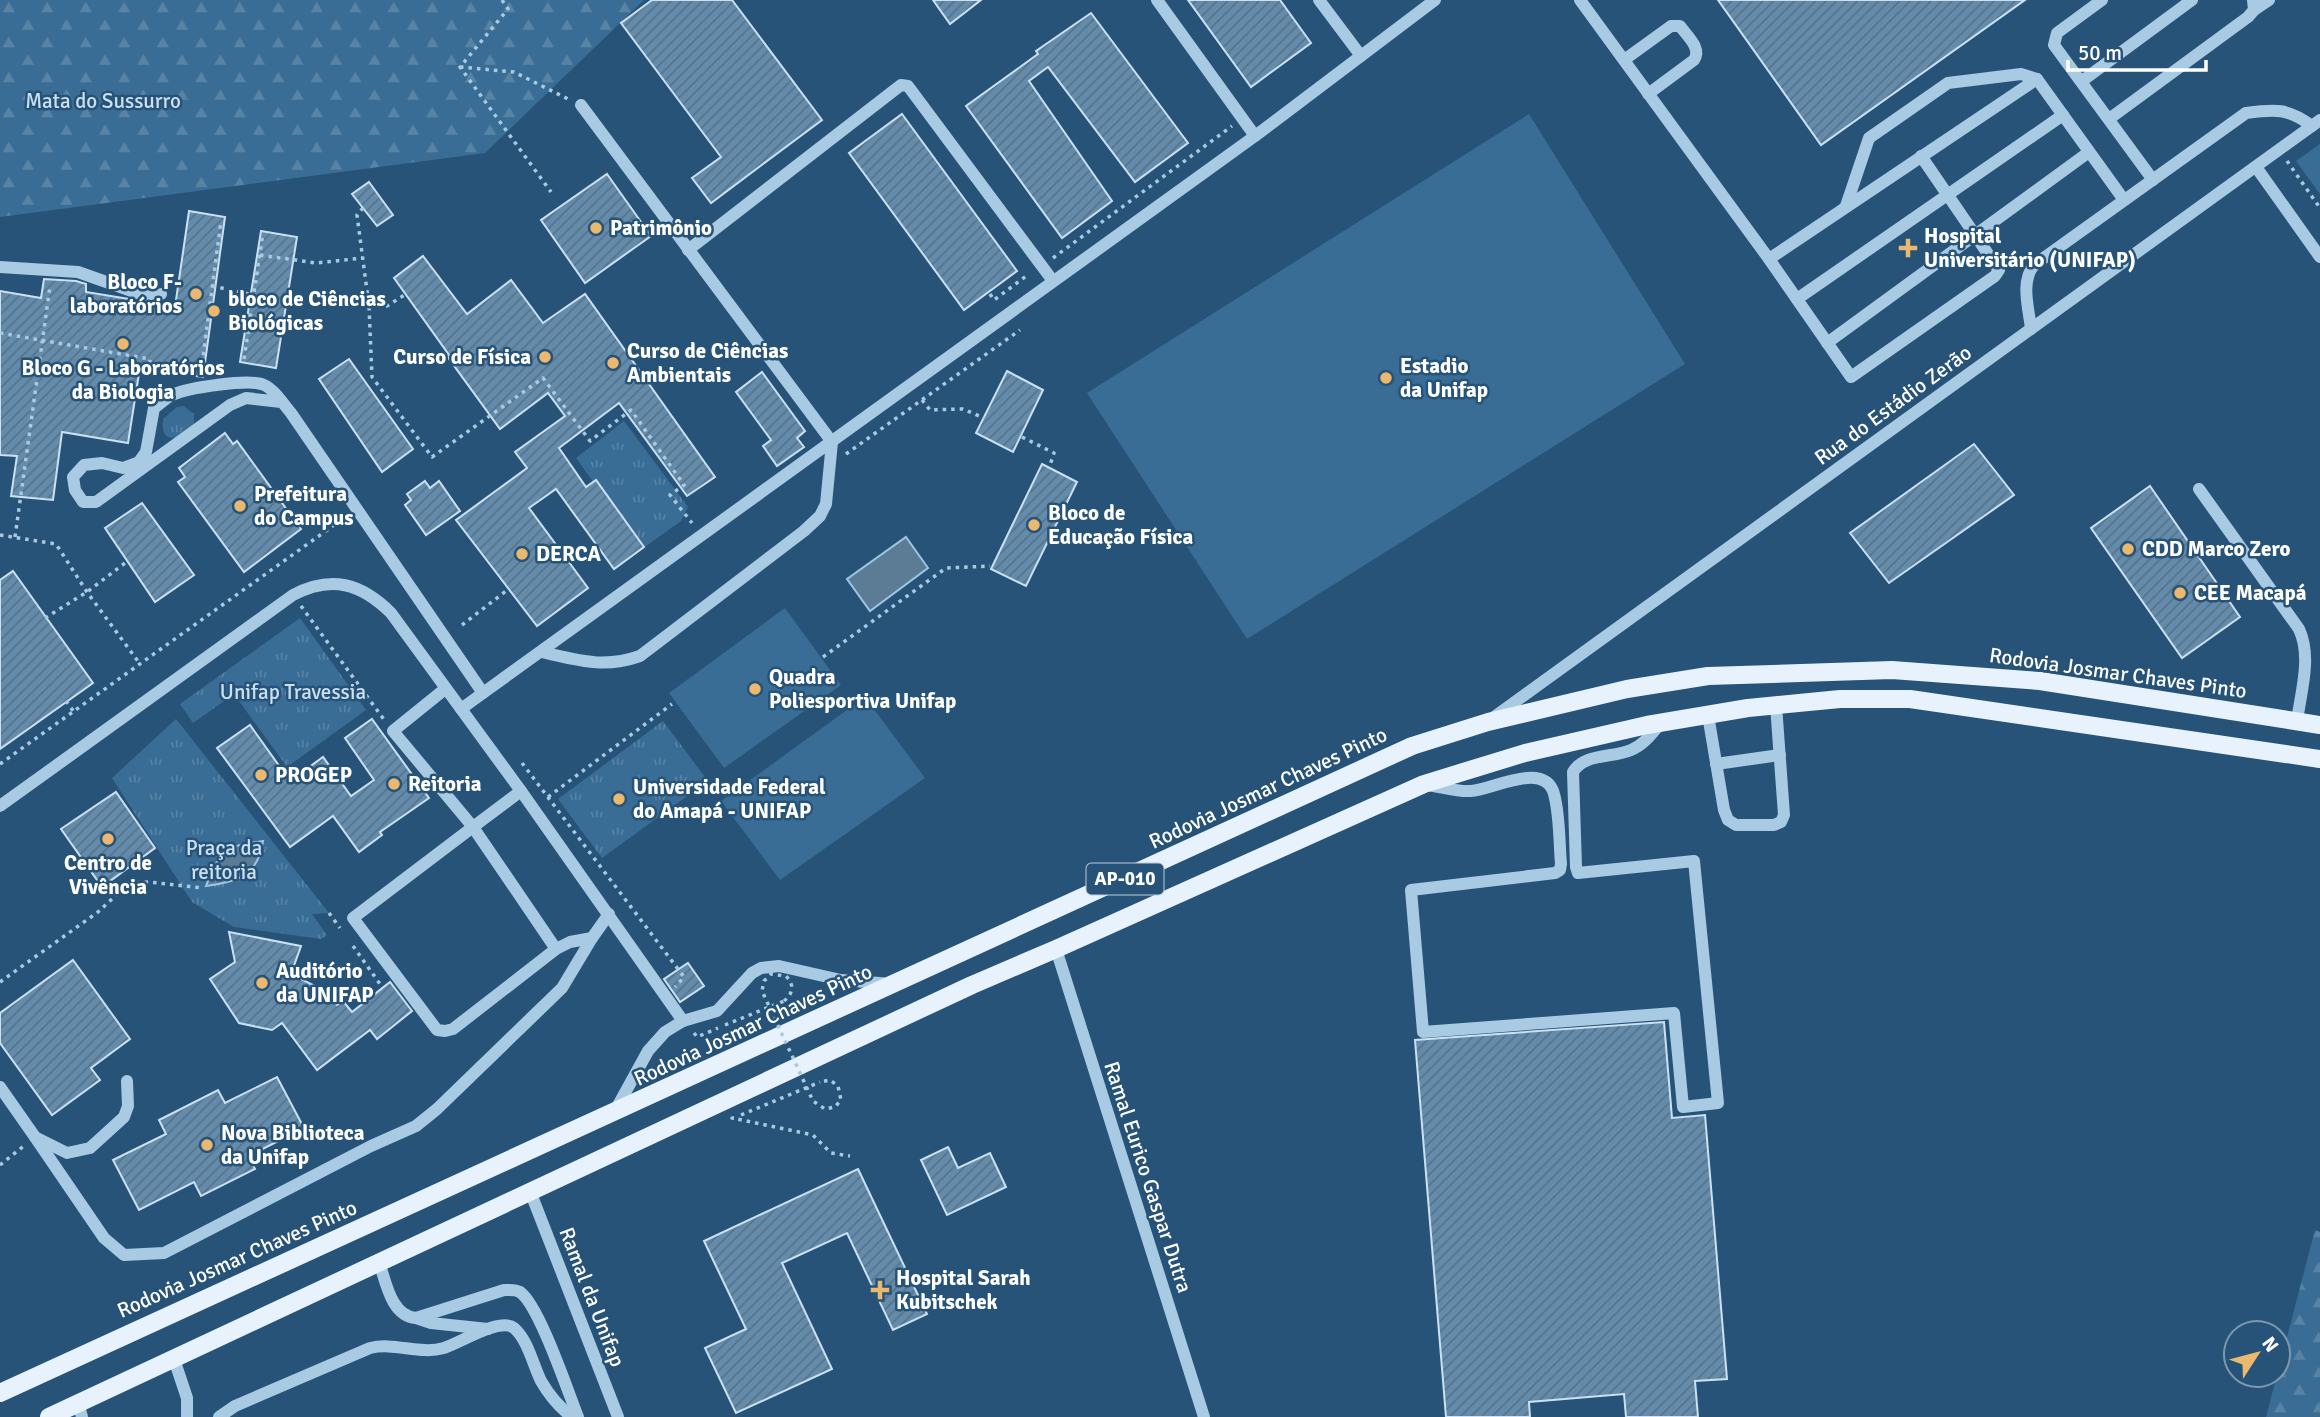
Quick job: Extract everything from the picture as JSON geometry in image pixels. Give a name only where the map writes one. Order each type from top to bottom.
[{"type":"main road","name":"Rodovia Josmar Chaves Pinto","points":[[0,1393],[1412,747],[1488,722],[1627,689],[1708,676],[1892,670],[2040,681],[2320,725]]},
{"type":"main road","name":"AP-010","points":[[49,1417],[80,1410],[174,1359],[972,985],[1424,784],[1525,753],[1661,722],[1776,705],[1840,699],[1910,699],[2320,759]]},
{"type":"street","points":[[1157,0],[1255,136]]},
{"type":"street","points":[[1319,0],[1361,56]]},
{"type":"street","points":[[461,709],[1255,136],[1435,0]]},
{"type":"street","points":[[1580,0],[1769,259],[1851,377],[1996,276],[1999,270],[1921,156]]},
{"type":"street","points":[[2102,0],[2056,33],[2054,44],[2153,180]]},
{"type":"street","points":[[2082,81],[2192,0]]},
{"type":"street","points":[[2109,118],[2254,5],[2269,0]]},
{"type":"street","points":[[1624,60],[1671,26],[1680,26],[1696,48],[1694,61],[1648,94]]},
{"type":"street","points":[[1846,206],[1869,138],[1948,83],[2021,74],[2037,79],[2124,200]]},
{"type":"street","points":[[1769,259],[2037,79]]},
{"type":"street","points":[[688,250],[901,85],[908,86],[1053,281]]},
{"type":"street","points":[[541,652],[599,664],[640,656],[820,516],[826,503],[832,442],[581,105]]},
{"type":"street","points":[[2031,329],[2026,282],[2034,265],[2246,113],[2271,110],[2295,113],[2316,123]]},
{"type":"street","points":[[1797,299],[2063,115]]},
{"type":"street","name":"Rua do Estádio Zerão","points":[[1488,722],[2316,123]]},
{"type":"street","points":[[1827,343],[2089,152]]},
{"type":"street","points":[[2256,167],[2320,257]]},
{"type":"street","points":[[0,267],[65,270],[153,298],[161,294]]},
{"type":"street","points":[[281,402],[246,398],[230,405],[96,502],[83,502],[75,490],[73,477],[84,464],[102,463],[123,468],[139,462],[146,452],[154,408],[172,395],[199,387],[251,383],[265,385],[281,402],[482,693]]},
{"type":"street","points":[[2199,489],[2299,629],[2306,654],[2297,721]]},
{"type":"street","points":[[0,806],[293,595],[322,583],[360,589],[378,600],[391,613],[521,791],[683,1021]]},
{"type":"street","points":[[445,689],[393,731],[472,827],[556,948]]},
{"type":"street","points":[[1708,715],[1728,820],[1736,825],[1774,825],[1781,822],[1784,815],[1776,705]]},
{"type":"street","points":[[1424,784],[1467,792],[1527,777],[1547,783],[1555,795],[1561,864],[1560,870],[1555,873],[1411,890],[1423,1032],[1675,1013],[1683,1107],[1718,1103],[1695,862],[1578,873],[1577,867],[1573,772],[1583,762],[1630,751],[1643,743],[1661,722]]},
{"type":"street","points":[[1716,764],[1780,755]]},
{"type":"street","points":[[521,791],[353,918],[437,1030],[445,1031],[453,1029],[556,948],[592,938]]},
{"type":"street","points":[[0,1087],[104,1238],[124,1255],[164,1253],[371,1146],[416,1126],[562,988],[609,914]]},
{"type":"street","name":"Ramal Eurico Gaspar Dutra","points":[[1056,949],[1204,1417]]},
{"type":"street","points":[[614,1113],[648,1051],[666,1032],[683,1021],[717,1011],[752,973],[761,968],[779,966],[841,980],[896,984]]},
{"type":"street","points":[[35,1137],[67,1153],[90,1148],[124,1117],[128,1106],[127,1081]]},
{"type":"street","name":"Ramal da Unifap","points":[[530,1191],[618,1417]]},
{"type":"street","points":[[379,1262],[395,1305],[408,1317],[431,1323],[489,1329]]},
{"type":"street","points":[[416,1318],[504,1290],[521,1293],[537,1317],[578,1417]]},
{"type":"street","points":[[219,1417],[235,1406],[370,1348],[383,1345],[422,1351],[443,1348],[489,1329],[507,1325],[520,1335],[550,1395],[572,1417]]},
{"type":"street","points":[[174,1359],[187,1398],[187,1417]]},
{"type":"path","points":[[460,67],[509,9],[502,0]]},
{"type":"path","points":[[460,67],[514,72],[581,105]]},
{"type":"path","points":[[460,67],[551,192]]},
{"type":"path","points":[[1053,258],[1234,124]]},
{"type":"path","points":[[2283,156],[2320,208]]},
{"type":"path","points":[[363,208],[356,215],[369,306],[373,377],[432,457],[543,378],[590,441],[631,410],[684,485],[670,495],[694,525]]},
{"type":"path","points":[[201,376],[221,220]]},
{"type":"path","points":[[244,359],[263,233]]},
{"type":"path","points":[[260,255],[316,263],[363,258]]},
{"type":"path","points":[[990,294],[994,300],[1031,273]]},
{"type":"path","points":[[15,537],[52,275]]},
{"type":"path","points":[[212,286],[254,295]]},
{"type":"path","points":[[369,306],[387,306],[406,294]]},
{"type":"path","points":[[846,454],[1020,330]]},
{"type":"path","points":[[0,334],[150,359],[149,373],[166,371],[189,375]]},
{"type":"path","points":[[922,400],[930,410],[963,409],[984,418]]},
{"type":"path","points":[[1022,437],[1054,453],[1050,465]]},
{"type":"path","points":[[0,535],[56,544],[87,592],[140,664],[0,764]]},
{"type":"path","points":[[45,618],[87,592],[125,563]]},
{"type":"path","points":[[823,657],[946,568],[990,566]]},
{"type":"path","points":[[462,625],[506,591]]},
{"type":"path","points":[[293,595],[393,731]]},
{"type":"path","points":[[66,701],[74,712]]},
{"type":"path","points":[[548,797],[672,704]]},
{"type":"path","points":[[0,982],[98,912],[129,883],[149,882],[203,888]]},
{"type":"path","points":[[329,913],[344,935]]},
{"type":"path","points":[[352,945],[380,984]]},
{"type":"path","points":[[683,1021],[697,1037],[785,1001],[791,994],[792,984],[786,976],[771,974],[764,981],[762,990],[813,1101],[825,1110],[835,1107],[841,1100],[838,1086],[830,1080],[820,1082],[732,1118],[813,1135],[831,1153],[850,1156]]},
{"type":"path","points":[[0,1165],[35,1137]]},
{"type":"green space","name":"Mata do Sussurro","points":[[0,0],[644,0],[485,153],[0,217]]},
{"type":"green space","name":"Estadio da Unifap","points":[[1529,114],[1685,364],[1247,639],[1087,393]]},
{"type":"green space","points":[[2320,144],[2320,194],[2296,161]]},
{"type":"green space","points":[[184,406],[194,414],[194,427],[177,437],[168,437],[163,428],[163,419],[177,407]]},
{"type":"green space","points":[[624,421],[688,507],[681,521],[642,549],[576,458]]},
{"type":"green space","name":"Quadra Poliesportiva Unifap","points":[[785,608],[841,685],[724,768],[669,693]]},
{"type":"green space","name":"Unifap Travessia","points":[[300,618],[366,710],[287,767],[234,694],[193,723],[180,704]]},
{"type":"green space","points":[[865,697],[925,778],[780,880],[721,801]]},
{"type":"green space","name":"Praça da reitoria","points":[[176,719],[329,913],[312,914],[327,935],[321,939],[234,927],[192,902],[112,778]]},
{"type":"green space","points":[[663,721],[708,781],[602,858],[558,799]]},
{"type":"green space","points":[[2315,1230],[2320,1232],[2320,1417],[2266,1417],[2273,1389],[2292,1389],[2292,1319]]},
{"type":"shaded area","points":[[906,537],[928,568],[870,611],[847,579]]},
{"type":"shaded area","points":[[263,841],[251,870],[236,879],[206,886],[215,864],[226,852],[240,845]]},
{"type":"building","points":[[652,0],[732,0],[822,120],[711,203],[692,178],[721,157],[621,23]]},
{"type":"building","points":[[933,0],[981,0],[950,24]]},
{"type":"building","points":[[1188,0],[1280,0],[1311,43],[1251,87]]},
{"type":"building","points":[[1718,0],[2025,0],[1821,145]]},
{"type":"building","points":[[1091,13],[1188,143],[1135,182],[1048,67],[1029,81],[1112,201],[1062,238],[966,106],[1038,54],[1036,51]]},
{"type":"building","points":[[902,114],[1017,271],[964,310],[849,153]]},
{"type":"building","name":"Patrimônio","points":[[607,174],[651,236],[585,283],[541,220]]},
{"type":"building","points":[[369,182],[393,215],[377,226],[352,194]]},
{"type":"building","points":[[189,211],[225,217],[203,377],[140,367],[128,443],[62,432],[53,500],[11,496],[17,456],[0,455],[0,291],[41,298],[44,279],[76,281],[86,284],[86,292],[129,299],[145,305],[175,307]]},
{"type":"building","points":[[261,231],[297,237],[276,368],[240,362]]},
{"type":"building","points":[[423,256],[467,314],[511,280],[543,323],[585,294],[715,477],[687,496],[619,403],[559,448],[586,487],[596,480],[644,547],[614,569],[556,489],[529,508],[588,588],[537,626],[456,520],[527,468],[515,452],[565,416],[548,393],[500,429],[394,278]]},
{"type":"building","points":[[349,359],[413,449],[382,472],[319,379]]},
{"type":"building","name":"Bloco de Educação Física","points":[[1007,371],[1043,390],[1013,452],[976,433]]},
{"type":"building","points":[[762,372],[805,431],[797,438],[804,447],[777,466],[763,446],[771,440],[736,392]]},
{"type":"building","name":"Prefeitura do Campus","points":[[225,433],[233,444],[237,441],[301,529],[244,572],[178,482],[185,477],[179,468]]},
{"type":"building","points":[[1974,444],[2014,495],[1889,583],[1850,533]]},
{"type":"building","name":"Bloco de Educação Física","points":[[1042,464],[1077,482],[1026,586],[991,569]]},
{"type":"building","points":[[425,481],[430,488],[439,481],[460,511],[426,535],[405,505],[411,500],[407,494]]},
{"type":"building","name":"CEE Macapá","points":[[2150,486],[2240,617],[2182,658],[2091,528]]},
{"type":"building","points":[[142,503],[194,575],[155,602],[105,528]]},
{"type":"building","points":[[13,571],[93,683],[0,749],[0,580]]},
{"type":"building","points":[[372,719],[429,798],[380,832],[382,835],[359,852],[333,816],[290,847],[217,748],[250,725],[290,781],[323,757],[351,796],[374,780],[345,738]]},
{"type":"building","name":"Centro de Vivência","points":[[116,792],[155,848],[102,887],[61,829]]},
{"type":"building","points":[[229,932],[301,946],[291,974],[315,986],[337,1005],[343,1001],[352,1012],[390,982],[412,1011],[377,1039],[370,1030],[317,1070],[282,1023],[272,1030],[239,1023],[210,979],[235,962]]},
{"type":"building","points":[[73,960],[130,1039],[91,1068],[100,1080],[52,1115],[0,1043],[0,1013]]},
{"type":"building","points":[[688,963],[704,986],[680,1002],[664,979]]},
{"type":"building","points":[[1664,1022],[1672,1118],[1705,1115],[1727,1379],[1695,1381],[1698,1417],[1626,1417],[1624,1394],[1529,1402],[1530,1417],[1446,1417],[1415,1040]]},
{"type":"building","name":"Nova Biblioteca da Unifap","points":[[277,1077],[304,1128],[249,1156],[255,1169],[201,1196],[194,1182],[139,1210],[113,1160],[166,1134],[159,1120],[218,1090],[225,1103]]},
{"type":"building","points":[[948,1147],[958,1168],[990,1153],[1006,1187],[947,1215],[921,1160]]},
{"type":"building","points":[[858,1169],[927,1314],[893,1330],[847,1233],[782,1263],[832,1369],[736,1413],[705,1348],[746,1329],[704,1241]]},
{"type":"place","name":"Patrimônio","points":[[596,228]]},
{"type":"place","name":"Hospital Universitário (UNIFAP)","points":[[1908,248]]},
{"type":"place","name":"Bloco F- laboratórios","points":[[196,294]]},
{"type":"place","name":"bloco de Ciências Biológicas","points":[[214,311]]},
{"type":"place","name":"Bloco G - Laboratórios da Biologia","points":[[123,344]]},
{"type":"place","name":"Curso de Física","points":[[545,357]]},
{"type":"place","name":"Curso de Ciências Ambientais","points":[[613,363]]},
{"type":"place","name":"Estadio da Unifap","points":[[1386,378]]},
{"type":"place","name":"Prefeitura do Campus","points":[[240,506]]},
{"type":"place","name":"Bloco de Educação Física","points":[[1034,525]]},
{"type":"place","name":"CDD Marco Zero","points":[[2128,549]]},
{"type":"place","name":"DERCA","points":[[522,554]]},
{"type":"place","name":"CEE Macapá","points":[[2180,593]]},
{"type":"place","name":"Quadra Poliesportiva Unifap","points":[[755,689]]},
{"type":"place","name":"PROGEP","points":[[261,775]]},
{"type":"place","name":"Reitoria","points":[[394,784]]},
{"type":"place","name":"Universidade Federal do Amapá - UNIFAP","points":[[619,799]]},
{"type":"place","name":"Centro de Vivência","points":[[108,839]]},
{"type":"place","name":"Auditório da UNIFAP","points":[[262,983]]},
{"type":"place","name":"Nova Biblioteca da Unifap","points":[[207,1145]]},
{"type":"place","name":"Hospital Sarah Kubitschek","points":[[880,1290]]}]
